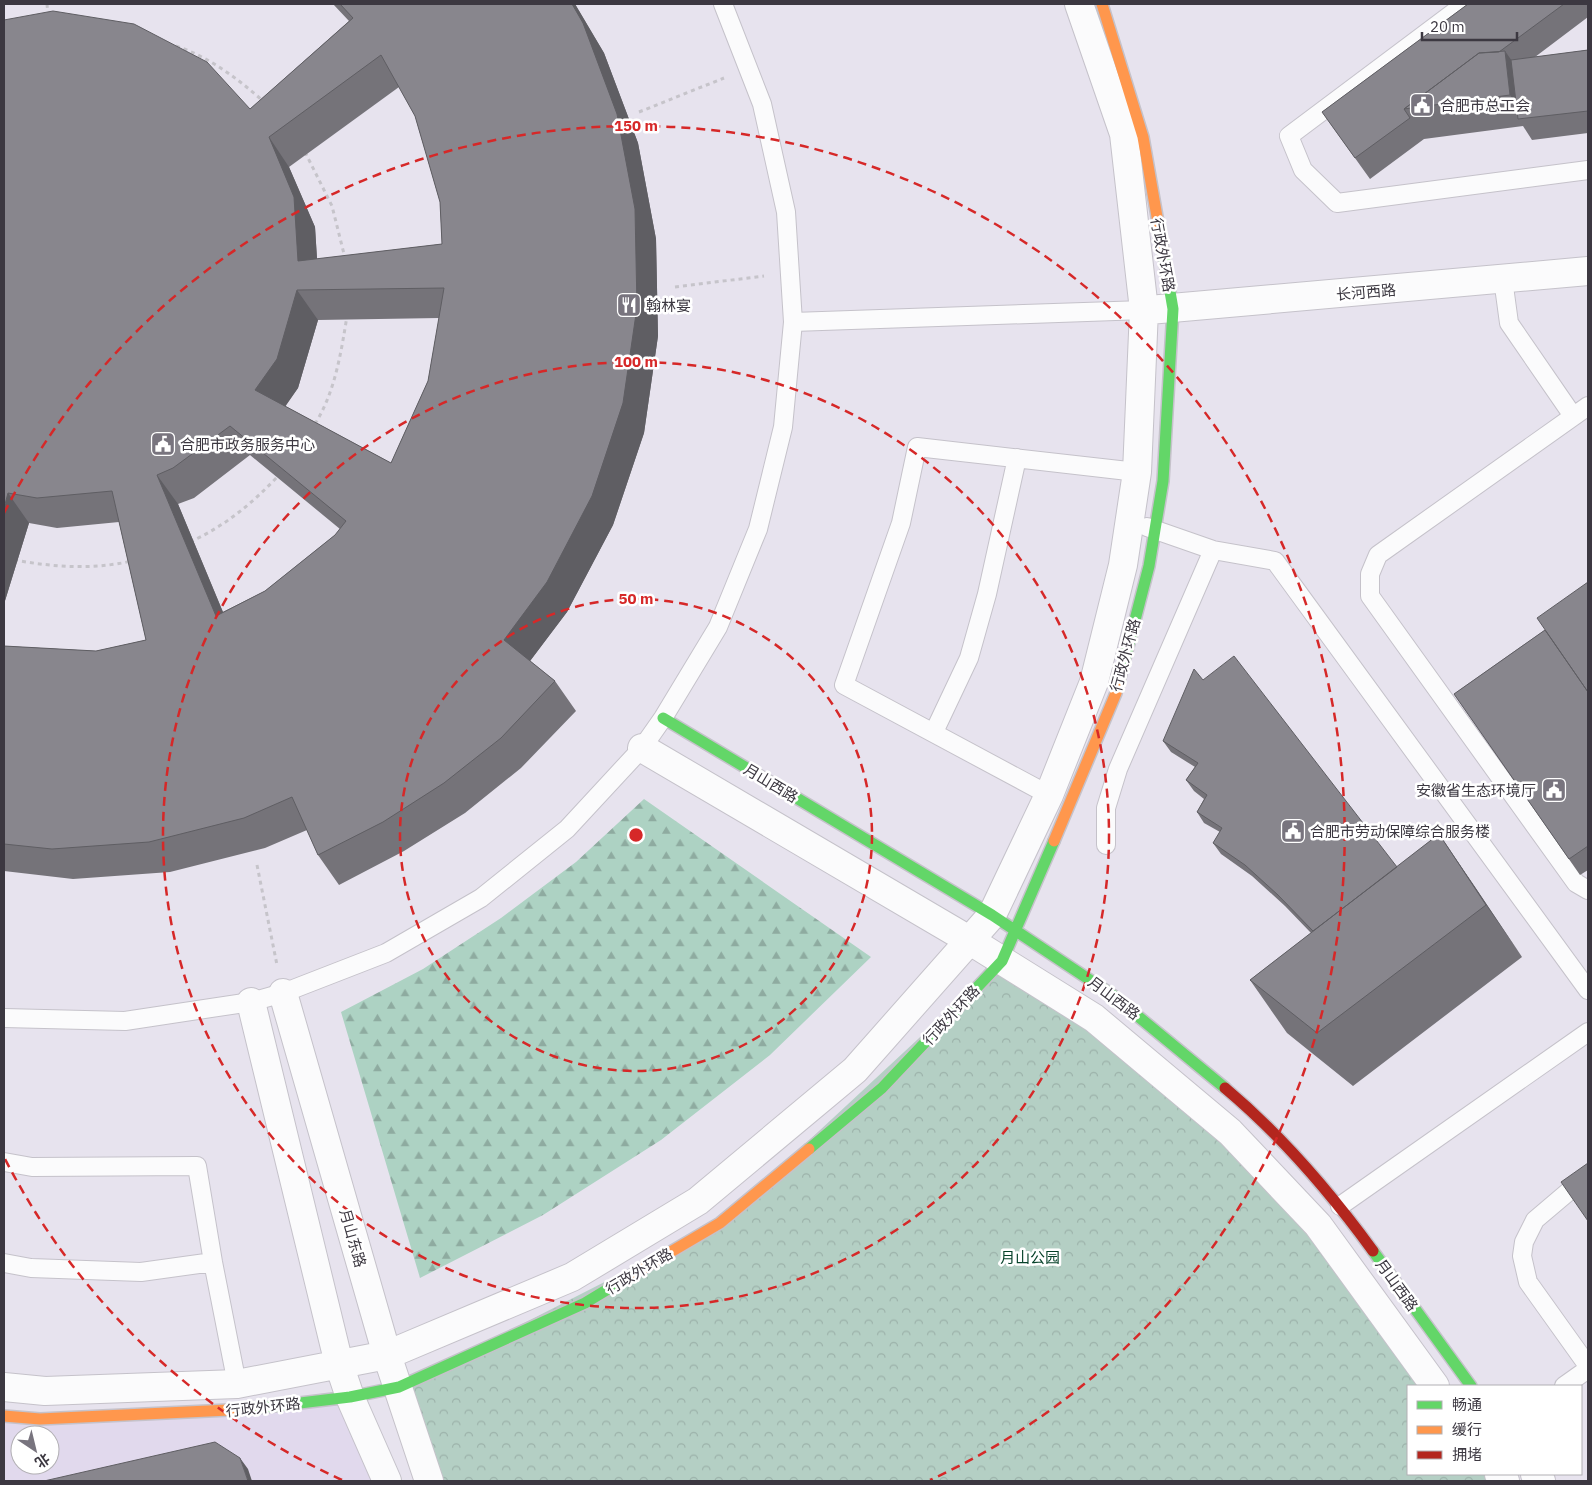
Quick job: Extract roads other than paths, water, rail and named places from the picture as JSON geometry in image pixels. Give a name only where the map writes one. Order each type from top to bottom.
[{"type":"street","name":"行政外环路","points":[[4,1386],[45,1391],[237,1384],[387,1355],[572,1277],[698,1201],[855,1070],[992,915],[1049,795],[1094,682],[1123,565],[1136,472],[1144,310],[1124,134],[1079,4]]},
{"type":"street","name":"行政外环路","points":[[4,1416],[40,1419],[246,1410],[350,1397],[398,1387],[586,1303],[720,1223],[882,1088],[1002,961],[1018,931],[1116,693],[1149,566],[1163,481],[1173,310],[1143,137],[1102,4]]},
{"type":"street","name":"长河西路","points":[[1144,310],[1173,310],[1588,271]]},
{"type":"street","name":"月山西路","points":[[663,718],[1018,931],[1111,994],[1250,1110],[1340,1206],[1470,1385]]},
{"type":"street","name":"月山西路","points":[[642,748],[969,940],[1094,1018],[1230,1132],[1318,1225],[1434,1385]]},
{"type":"street","name":"月山东路","points":[[282,993],[387,1355],[429,1481]]},
{"type":"street","points":[[251,1002],[339,1364],[350,1397],[387,1481]]},
{"type":"lane","points":[[4,1018],[125,1021],[251,1002],[282,993],[386,953],[481,898],[567,829],[642,748],[663,718],[718,627],[758,530],[783,427],[793,322],[786,212],[762,104],[723,4]]},
{"type":"lane","points":[[1466,4],[1288,136],[1303,170],[1337,203],[1588,170]]},
{"type":"lane","points":[[1504,279],[1510,323],[1573,416]]},
{"type":"lane","points":[[793,322],[1144,310]]},
{"type":"lane","points":[[1588,406],[1378,555],[1370,574],[1370,596],[1576,883],[1588,890]]},
{"type":"lane","points":[[1049,795],[844,685],[901,523],[917,447],[1136,472]]},
{"type":"lane","points":[[934,732],[968,658],[992,576],[1018,458]]},
{"type":"lane","points":[[1130,520],[1213,550],[1275,561],[1588,990]]},
{"type":"lane","points":[[1106,845],[1106,808],[1118,769],[1213,550]]},
{"type":"lane","points":[[1340,1206],[1588,1032]]},
{"type":"lane","points":[[4,1162],[32,1167],[197,1166],[213,1262],[237,1384]]},
{"type":"lane","points":[[1565,1385],[1588,1367],[1528,1282],[1522,1256],[1524,1242],[1535,1220],[1588,1175]]},
{"type":"lane","points":[[4,1263],[31,1268],[141,1272],[213,1262]]},
{"type":"place","name":"合肥市总工会","points":[[1422,105]]},
{"type":"place","name":"翰林宴","points":[[629,305]]},
{"type":"place","name":"合肥市政务服务中心","points":[[163,444]]},
{"type":"place","name":"安徽省生态环境厅","points":[[1554,790]]},
{"type":"place","name":"合肥市劳动保障综合服务楼","points":[[1293,831]]},
{"type":"park label","name":"月山公园","points":[[1030,1257]]}]
